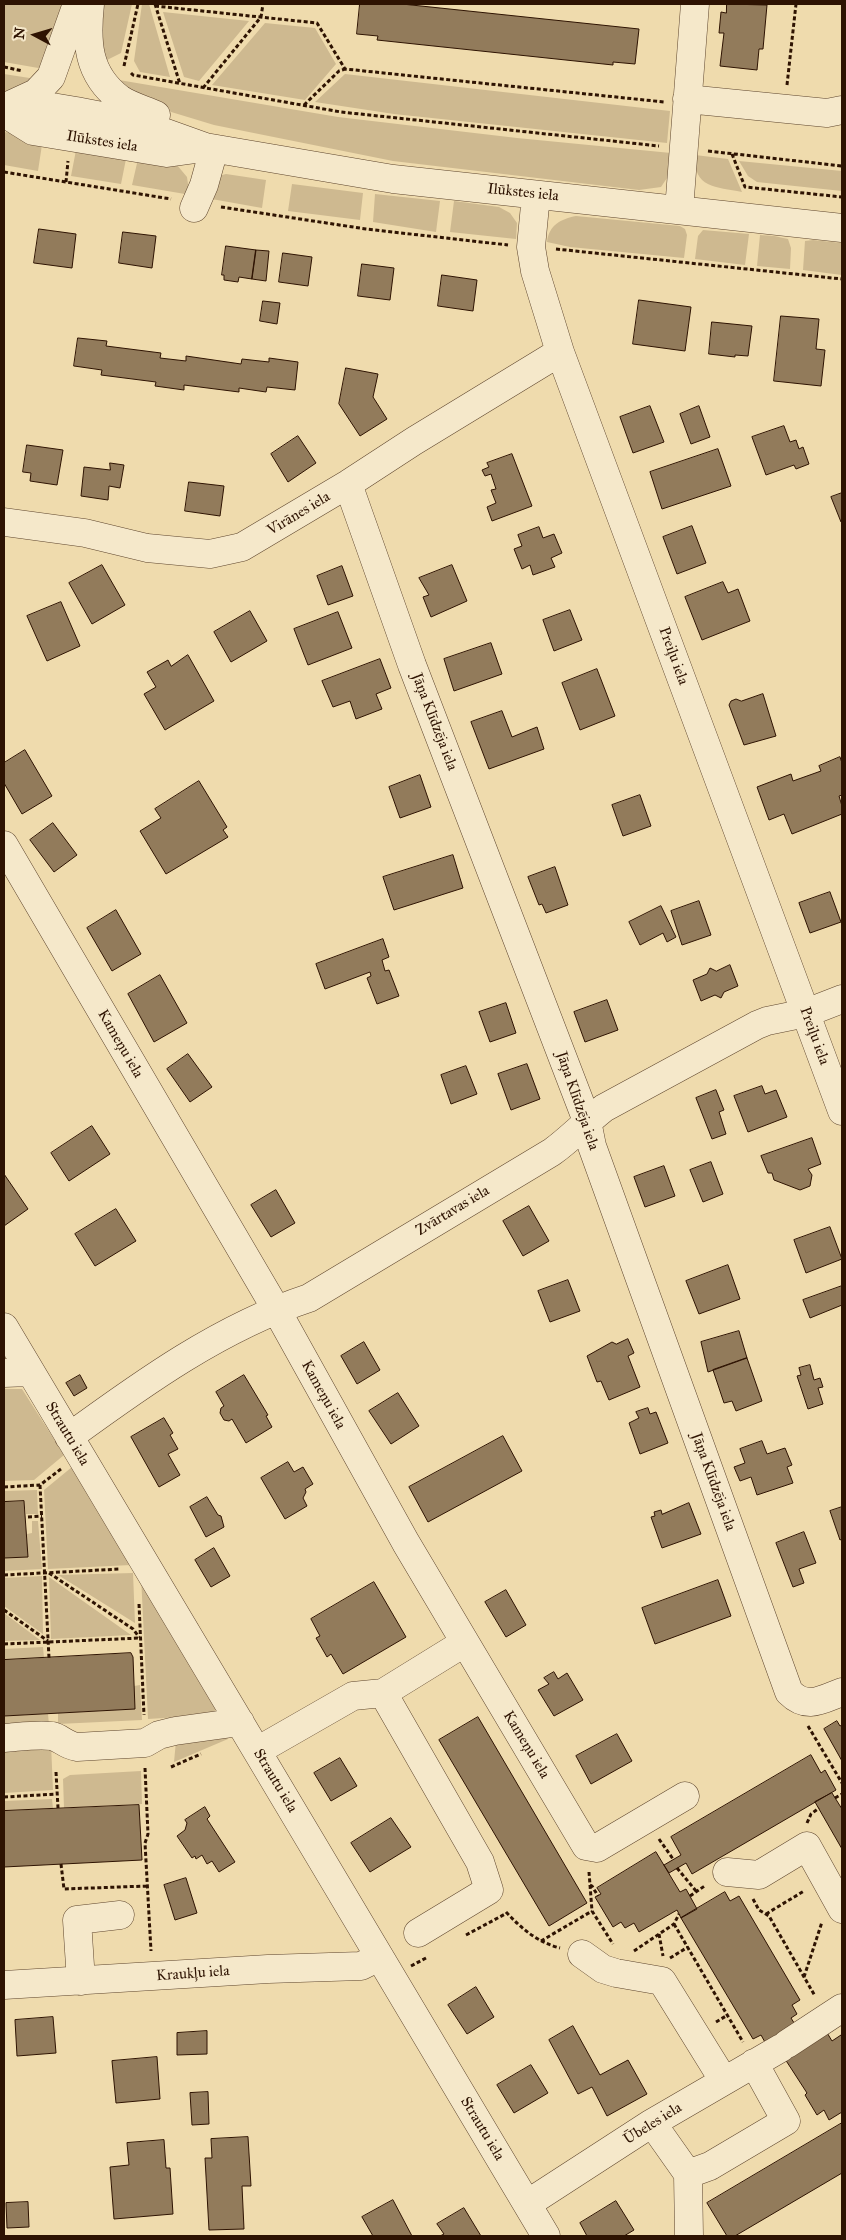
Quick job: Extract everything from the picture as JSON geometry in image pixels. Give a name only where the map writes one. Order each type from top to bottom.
[{"type":"street","points":[[4,108],[36,93],[51,77],[77,4]]},
{"type":"street","points":[[90,4],[88,38],[90,53],[103,83],[121,100],[169,121],[209,148],[204,184],[195,206]]},
{"type":"street","points":[[679,210],[687,99],[690,4]]},
{"type":"street","points":[[687,99],[826,113],[842,110]]},
{"type":"street","name":"Ilūkstes iela","points":[[4,108],[40,105],[76,111],[138,123],[209,148],[393,179],[842,228]]},
{"type":"street","name":"Ilūkstes iela","points":[[4,113],[33,131],[166,152],[209,148]]},
{"type":"street","name":"Preiļu iela","points":[[536,195],[531,247],[535,271],[560,352],[842,1111]]},
{"type":"street","name":"Virānes iela","points":[[4,522],[85,533],[147,548],[210,554],[242,547],[254,542],[560,352]]},
{"type":"street","name":"Jāņa Klīdzēja iela","points":[[348,484],[412,665],[587,1121],[592,1146],[789,1692],[797,1700],[816,1702]]},
{"type":"street","name":"Kameņu iela","points":[[4,845],[276,1309],[396,1526],[464,1643],[586,1846],[597,1848],[684,1796]]},
{"type":"street","name":"Zvārtavas iela","points":[[74,1446],[142,1385],[238,1328],[276,1309],[309,1298],[543,1157],[570,1139],[587,1121],[604,1108],[767,1020],[806,1012],[842,999]]},
{"type":"street","name":"Strautu iela","points":[[4,1327],[546,2236]]},
{"type":"street","points":[[4,1373],[30,1372]]},
{"type":"street","points":[[257,1751],[353,1696],[383,1693],[464,1643]]},
{"type":"street","points":[[816,1702],[842,1692]]},
{"type":"street","points":[[383,1693],[480,1862],[489,1890],[418,1933]]},
{"type":"street","points":[[4,1738],[50,1736],[58,1738],[66,1745],[76,1747],[145,1743],[159,1735],[175,1731],[240,1722]]},
{"type":"street","points":[[727,1872],[759,1875],[807,1846],[833,1912]]},
{"type":"street","points":[[81,1981],[77,1920],[120,1915]]},
{"type":"street","name":"Kraukļu iela","points":[[4,1985],[361,1966],[379,1957]]},
{"type":"street","points":[[602,1961],[616,1973],[662,1981],[724,2081]]},
{"type":"street","name":"Ūbeles iela","points":[[527,2204],[652,2123],[724,2081],[751,2054],[784,2046],[842,2008]]},
{"type":"street","points":[[688,2174],[710,2166],[786,2121],[751,2054]]},
{"type":"street","points":[[652,2123],[688,2174],[689,2236]]},
{"type":"path","points":[[124,66],[138,4]]},
{"type":"path","points":[[202,88],[261,17],[263,4]]},
{"type":"path","points":[[785,109],[796,4]]},
{"type":"path","points":[[180,85],[155,5],[317,23],[345,69]]},
{"type":"path","points":[[116,68],[124,66]]},
{"type":"path","points":[[124,66],[133,75],[180,85],[350,113],[842,166]]},
{"type":"path","points":[[304,105],[339,71],[345,69],[672,103],[687,99]]},
{"type":"path","points":[[732,154],[745,187],[842,196]]},
{"type":"path","points":[[4,172],[195,206],[366,229],[842,279]]},
{"type":"path","points":[[49,1658],[47,1573],[40,1485],[74,1446]]},
{"type":"path","points":[[4,1487],[40,1485]]},
{"type":"path","points":[[28,1517],[42,1516]]},
{"type":"path","points":[[4,1575],[147,1567]]},
{"type":"path","points":[[47,1573],[133,1629],[140,1638]]},
{"type":"path","points":[[139,1603],[144,1723]]},
{"type":"path","points":[[4,1610],[49,1642]]},
{"type":"path","points":[[4,1644],[140,1638]]},
{"type":"path","points":[[816,1702],[807,1724],[842,1784]]},
{"type":"path","points":[[145,1768],[148,1834],[145,1843],[153,1976]]},
{"type":"path","points":[[56,1772],[58,1808]]},
{"type":"path","points":[[4,1796],[57,1794]]},
{"type":"path","points":[[835,1798],[842,1794]]},
{"type":"path","points":[[61,1864],[64,1888],[147,1886]]},
{"type":"path","points":[[590,1868],[588,1873],[592,1911],[602,1961]]},
{"type":"path","points":[[677,1868],[696,1891]]},
{"type":"path","points":[[727,1872],[736,1885],[746,1888],[759,1910],[769,1916],[816,1998]]},
{"type":"path","points":[[589,1885],[592,1886],[598,1896]]},
{"type":"path","points":[[766,1914],[809,1888]]},
{"type":"path","points":[[489,1890],[525,1932],[541,1941],[602,1961],[674,1924],[679,1914]]},
{"type":"path","points":[[541,1941],[592,1911]]},
{"type":"path","points":[[804,1977],[833,1912]]},
{"type":"path","points":[[674,1924],[740,2040],[751,2054]]},
{"type":"path","points":[[662,1962],[688,1947]]},
{"type":"shaded area","points":[[4,4],[67,4],[44,69],[4,62]]},
{"type":"shaded area","points":[[99,4],[132,4],[121,53],[101,63]]},
{"type":"shaded area","points":[[142,4],[149,4],[170,77],[140,72],[134,61]]},
{"type":"shaded area","points":[[163,12],[249,21],[199,81],[184,77]]},
{"type":"shaded area","points":[[265,23],[315,28],[336,64],[305,100],[212,85]]},
{"type":"shaded area","points":[[4,74],[36,79],[19,89],[5,91]]},
{"type":"shaded area","points":[[345,74],[670,111],[667,143],[394,114],[315,102]]},
{"type":"shaded area","points":[[113,79],[338,117],[517,138],[671,153],[669,175],[661,187],[639,190],[393,161],[214,125],[135,101]]},
{"type":"shaded area","points":[[4,132],[43,138],[38,171],[4,165]]},
{"type":"shaded area","points":[[77,145],[127,154],[121,184],[71,176]]},
{"type":"shaded area","points":[[695,155],[728,159],[742,192],[715,187],[702,180],[695,166]]},
{"type":"shaded area","points":[[138,159],[177,165],[187,177],[189,191],[185,194],[132,185]]},
{"type":"shaded area","points":[[739,161],[842,171],[842,191],[757,182],[748,176]]},
{"type":"shaded area","points":[[226,174],[266,180],[262,208],[206,198],[218,176]]},
{"type":"shaded area","points":[[292,184],[363,193],[360,220],[288,211]]},
{"type":"shaded area","points":[[375,194],[440,201],[436,232],[373,222]]},
{"type":"shaded area","points":[[454,201],[499,207],[510,213],[517,223],[516,239],[450,232]]},
{"type":"shaded area","points":[[576,216],[680,226],[685,229],[687,235],[684,258],[570,247],[547,242],[553,227],[565,219]]},
{"type":"shaded area","points":[[703,230],[749,234],[745,265],[695,259],[698,236]]},
{"type":"shaded area","points":[[760,235],[788,239],[791,248],[790,269],[757,266]]},
{"type":"shaded area","points":[[805,241],[842,243],[842,275],[803,270]]},
{"type":"shaded area","points":[[4,1389],[22,1389],[64,1455],[34,1480],[4,1481]]},
{"type":"shaded area","points":[[72,1467],[131,1565],[48,1569],[44,1490]]},
{"type":"shaded area","points":[[37,1490],[38,1514],[26,1514],[24,1501],[4,1502],[4,1491]]},
{"type":"shaded area","points":[[32,1521],[38,1521],[42,1569],[4,1571],[4,1558],[27,1557],[27,1534],[32,1533]]},
{"type":"shaded area","points":[[133,1573],[135,1623],[58,1575]]},
{"type":"shaded area","points":[[42,1576],[43,1634],[4,1606],[4,1578]]},
{"type":"shaded area","points":[[141,1576],[216,1709],[212,1715],[148,1719]]},
{"type":"shaded area","points":[[49,1577],[131,1635],[51,1639]]},
{"type":"shaded area","points":[[4,1613],[40,1640],[4,1641]]},
{"type":"shaded area","points":[[43,1647],[44,1658],[4,1660],[4,1649]]},
{"type":"shaded area","points":[[140,1685],[142,1720],[58,1724],[58,1713],[134,1709],[134,1686]]},
{"type":"shaded area","points":[[48,1714],[49,1725],[4,1727],[4,1716]]},
{"type":"shaded area","points":[[223,1731],[228,1739],[174,1762],[176,1741]]},
{"type":"shaded area","points":[[51,1744],[53,1790],[4,1793],[4,1746]]},
{"type":"shaded area","points":[[141,1771],[142,1804],[64,1808],[63,1779],[70,1775]]},
{"type":"shaded area","points":[[52,1799],[53,1809],[4,1811],[4,1801]]},
{"type":"building","points":[[360,4],[402,4],[639,29],[635,64],[613,62],[613,65],[377,40],[378,36],[357,34]]},
{"type":"building","points":[[727,4],[767,5],[763,49],[759,49],[757,70],[720,66],[724,33],[719,33],[721,12],[726,13]]},
{"type":"building","points":[[39,229],[76,234],[72,268],[34,263]]},
{"type":"building","points":[[123,232],[156,236],[152,268],[119,263]]},
{"type":"building","points":[[226,246],[256,250],[252,279],[239,277],[238,282],[224,280],[224,275],[222,275]]},
{"type":"building","points":[[256,250],[269,251],[266,281],[252,279]]},
{"type":"building","points":[[283,253],[312,257],[308,286],[279,282]]},
{"type":"building","points":[[362,264],[394,268],[390,300],[358,296]]},
{"type":"building","points":[[442,275],[477,280],[473,311],[438,306]]},
{"type":"building","points":[[639,300],[691,307],[685,351],[633,344]]},
{"type":"building","points":[[263,301],[280,303],[277,324],[260,321]]},
{"type":"building","points":[[781,316],[819,319],[816,349],[825,350],[821,386],[774,381]]},
{"type":"building","points":[[712,322],[752,326],[748,356],[735,355],[735,357],[709,354]]},
{"type":"building","points":[[78,338],[107,341],[106,346],[161,353],[160,358],[186,361],[186,356],[241,364],[242,359],[269,362],[269,358],[298,362],[295,390],[267,387],[266,392],[239,388],[239,392],[184,385],[184,390],[155,386],[156,382],[101,375],[102,370],[74,366]]},
{"type":"building","points":[[346,368],[378,374],[373,397],[387,419],[360,436],[339,404]]},
{"type":"building","points":[[650,406],[664,442],[633,453],[620,417]]},
{"type":"building","points":[[699,406],[710,437],[691,444],[680,414]]},
{"type":"building","points":[[784,426],[790,442],[796,440],[799,449],[803,447],[809,464],[796,469],[794,465],[766,475],[752,437]]},
{"type":"building","points":[[298,436],[316,463],[288,482],[271,454]]},
{"type":"building","points":[[27,445],[63,450],[57,485],[30,481],[31,473],[23,472]]},
{"type":"building","points":[[718,449],[731,486],[662,509],[650,472]]},
{"type":"building","points":[[512,454],[532,506],[492,521],[487,507],[496,503],[491,490],[496,489],[491,474],[485,476],[482,470],[489,467],[487,463]]},
{"type":"building","points":[[110,463],[124,465],[120,488],[109,486],[108,500],[81,496],[84,467],[110,470]]},
{"type":"building","points":[[189,482],[224,486],[220,516],[185,511]]},
{"type":"building","points":[[842,493],[842,522],[841,522],[831,497]]},
{"type":"building","points":[[692,526],[706,563],[677,574],[663,537]]},
{"type":"building","points":[[539,527],[543,538],[554,534],[562,553],[551,558],[555,567],[533,575],[530,565],[522,569],[514,549],[522,546],[518,535]]},
{"type":"building","points":[[102,565],[125,605],[92,624],[69,583]]},
{"type":"building","points":[[452,565],[467,601],[431,617],[423,597],[429,595],[419,578]]},
{"type":"building","points":[[342,566],[353,596],[328,605],[317,576]]},
{"type":"building","points":[[723,582],[728,593],[738,589],[750,621],[702,640],[685,597]]},
{"type":"building","points":[[61,602],[80,646],[47,661],[27,616]]},
{"type":"building","points":[[570,610],[582,640],[554,651],[543,620]]},
{"type":"building","points":[[250,611],[267,641],[231,662],[214,632]]},
{"type":"building","points":[[338,612],[352,648],[308,665],[294,629]]},
{"type":"building","points":[[491,643],[502,674],[454,691],[444,659]]},
{"type":"building","points":[[188,655],[214,701],[165,730],[144,694],[156,687],[147,672],[168,660],[171,666]]},
{"type":"building","points":[[380,659],[391,688],[376,694],[382,709],[356,719],[350,701],[333,707],[322,681]]},
{"type":"building","points":[[597,669],[615,716],[580,730],[562,683]]},
{"type":"building","points":[[763,694],[776,736],[744,745],[729,705],[731,701],[736,699],[741,701]]},
{"type":"building","points":[[502,711],[512,737],[537,727],[544,749],[489,769],[471,722]]},
{"type":"building","points":[[25,750],[52,796],[22,814],[4,783],[4,763]]},
{"type":"building","points":[[840,757],[842,763],[842,795],[839,796],[842,814],[792,834],[784,814],[769,820],[757,787],[791,774],[793,781],[821,771],[819,766]]},
{"type":"building","points":[[420,775],[431,807],[400,818],[389,787]]},
{"type":"building","points":[[199,781],[227,827],[223,830],[228,837],[166,874],[140,831],[161,818],[155,809]]},
{"type":"building","points":[[640,795],[651,826],[623,836],[612,805]]},
{"type":"building","points":[[53,823],[77,855],[54,872],[30,840]]},
{"type":"building","points":[[453,855],[463,888],[394,910],[383,877]]},
{"type":"building","points":[[555,867],[568,905],[546,913],[542,904],[539,905],[528,877]]},
{"type":"building","points":[[830,892],[841,922],[810,933],[799,903]]},
{"type":"building","points":[[699,901],[711,935],[682,945],[671,911]]},
{"type":"building","points":[[661,906],[676,937],[667,942],[663,933],[640,945],[629,922]]},
{"type":"building","points":[[116,910],[141,954],[112,971],[87,928]]},
{"type":"building","points":[[383,939],[389,957],[382,960],[385,971],[389,970],[399,996],[377,1004],[367,978],[371,976],[370,972],[325,989],[316,964]]},
{"type":"building","points":[[730,965],[738,986],[724,992],[721,998],[715,995],[701,1001],[693,980],[707,974],[710,968],[716,971]]},
{"type":"building","points":[[160,975],[187,1023],[154,1042],[128,994]]},
{"type":"building","points":[[607,1000],[618,1030],[585,1042],[574,1012]]},
{"type":"building","points":[[506,1003],[516,1033],[490,1042],[479,1012]]},
{"type":"building","points":[[188,1054],[212,1087],[190,1102],[167,1069]]},
{"type":"building","points":[[527,1064],[540,1099],[511,1110],[498,1074]]},
{"type":"building","points":[[466,1066],[477,1094],[451,1104],[441,1075]]},
{"type":"building","points":[[762,1086],[765,1094],[776,1090],[787,1117],[748,1132],[734,1096]]},
{"type":"building","points":[[716,1090],[724,1110],[719,1112],[726,1134],[712,1139],[696,1098]]},
{"type":"building","points":[[92,1126],[110,1154],[69,1181],[51,1153]]},
{"type":"building","points":[[812,1138],[821,1164],[808,1169],[812,1175],[810,1186],[800,1190],[774,1180],[772,1173],[768,1173],[761,1156]]},
{"type":"building","points":[[711,1162],[723,1194],[703,1202],[690,1170]]},
{"type":"building","points":[[664,1166],[675,1196],[645,1207],[634,1177]]},
{"type":"building","points":[[4,1174],[28,1209],[4,1226]]},
{"type":"building","points":[[276,1190],[295,1223],[271,1237],[251,1205]]},
{"type":"building","points":[[529,1206],[549,1241],[523,1256],[503,1221]]},
{"type":"building","points":[[116,1209],[136,1241],[95,1266],[75,1234]]},
{"type":"building","points":[[830,1227],[842,1259],[806,1273],[794,1240]]},
{"type":"building","points":[[728,1265],[740,1299],[699,1314],[686,1281]]},
{"type":"building","points":[[568,1280],[580,1311],[550,1322],[538,1291]]},
{"type":"building","points":[[842,1286],[842,1305],[810,1318],[803,1300]]},
{"type":"building","points":[[739,1331],[747,1358],[708,1372],[701,1342]]},
{"type":"building","points":[[628,1339],[634,1353],[628,1356],[640,1387],[609,1400],[601,1381],[597,1382],[587,1356],[612,1342],[616,1344]]},
{"type":"building","points":[[364,1342],[380,1370],[357,1384],[341,1356]]},
{"type":"building","points":[[747,1358],[762,1401],[736,1411],[732,1401],[724,1403],[713,1370]]},
{"type":"building","points":[[810,1365],[814,1380],[820,1378],[823,1387],[818,1388],[823,1404],[808,1409],[797,1376],[801,1375],[799,1368]]},
{"type":"building","points":[[80,1375],[87,1388],[74,1396],[66,1383]]},
{"type":"building","points":[[244,1375],[268,1415],[266,1416],[272,1427],[246,1443],[232,1419],[229,1421],[224,1420],[220,1413],[221,1408],[224,1406],[216,1392]]},
{"type":"building","points":[[398,1393],[419,1426],[391,1444],[369,1411]]},
{"type":"building","points":[[648,1408],[650,1414],[656,1412],[668,1443],[640,1454],[629,1423],[639,1418],[636,1412]]},
{"type":"building","points":[[164,1418],[173,1433],[170,1435],[178,1449],[168,1454],[180,1475],[159,1487],[131,1437]]},
{"type":"building","points":[[503,1436],[522,1471],[428,1522],[409,1487]]},
{"type":"building","points":[[762,1441],[767,1454],[785,1448],[792,1465],[787,1467],[793,1483],[757,1495],[751,1477],[740,1481],[734,1467],[745,1463],[740,1449]]},
{"type":"building","points":[[288,1462],[294,1472],[303,1467],[313,1484],[305,1489],[306,1492],[303,1498],[307,1506],[285,1519],[261,1478]]},
{"type":"building","points":[[207,1497],[218,1515],[221,1516],[224,1527],[206,1537],[190,1507]]},
{"type":"building","points":[[24,1501],[28,1557],[4,1558],[4,1502]]},
{"type":"building","points":[[689,1503],[701,1534],[662,1548],[651,1517],[655,1516],[654,1512],[661,1510],[662,1514]]},
{"type":"building","points":[[842,1507],[842,1539],[840,1540],[830,1511]]},
{"type":"building","points":[[804,1532],[816,1563],[799,1569],[804,1583],[793,1587],[776,1543]]},
{"type":"building","points":[[214,1548],[230,1576],[211,1587],[195,1560]]},
{"type":"building","points":[[718,1580],[731,1616],[655,1644],[642,1608]]},
{"type":"building","points":[[374,1582],[406,1637],[343,1674],[331,1654],[327,1657],[316,1638],[320,1636],[311,1619]]},
{"type":"building","points":[[506,1590],[526,1625],[506,1637],[485,1602]]},
{"type":"building","points":[[131,1653],[133,1657],[135,1709],[4,1716],[4,1660]]},
{"type":"building","points":[[554,1672],[558,1679],[567,1673],[583,1700],[554,1716],[538,1690],[549,1684],[544,1678]]},
{"type":"building","points":[[478,1717],[587,1903],[549,1926],[439,1740]]},
{"type":"building","points":[[837,1721],[840,1726],[842,1725],[842,1761],[824,1729]]},
{"type":"building","points":[[617,1734],[632,1761],[591,1784],[576,1756]]},
{"type":"building","points":[[811,1755],[821,1773],[825,1770],[836,1790],[692,1874],[686,1863],[669,1873],[664,1865],[681,1855],[671,1837]]},
{"type":"building","points":[[340,1758],[357,1786],[331,1801],[314,1773]]},
{"type":"building","points":[[832,1793],[842,1809],[842,1849],[815,1802]]},
{"type":"building","points":[[139,1805],[142,1860],[4,1867],[4,1811]]},
{"type":"building","points":[[205,1807],[210,1816],[207,1819],[235,1862],[219,1872],[212,1861],[207,1864],[202,1855],[196,1859],[195,1856],[192,1858],[177,1836],[185,1830],[187,1823],[185,1820]]},
{"type":"building","points":[[391,1818],[411,1847],[370,1872],[351,1843]]},
{"type":"building","points":[[656,1852],[680,1892],[686,1889],[697,1909],[681,1918],[677,1910],[639,1932],[634,1923],[625,1928],[621,1922],[613,1927],[595,1897],[601,1894],[597,1888]]},
{"type":"building","points":[[186,1878],[197,1913],[175,1920],[164,1885]]},
{"type":"building","points":[[725,1892],[730,1901],[739,1896],[800,2000],[792,2005],[797,2014],[791,2018],[796,2026],[766,2044],[761,2035],[753,2039],[681,1918]]},
{"type":"building","points":[[476,1987],[494,2017],[467,2034],[448,2005]]},
{"type":"building","points":[[53,2017],[56,2053],[17,2056],[15,2020]]},
{"type":"building","points":[[573,2026],[600,2075],[628,2060],[647,2094],[607,2116],[592,2087],[578,2094],[549,2040]]},
{"type":"building","points":[[207,2031],[207,2054],[177,2055],[177,2033]]},
{"type":"building","points":[[826,2031],[832,2041],[841,2035],[842,2038],[842,2112],[829,2120],[824,2110],[817,2115],[805,2095],[807,2093],[785,2059]]},
{"type":"building","points":[[157,2057],[160,2099],[116,2103],[112,2061]]},
{"type":"building","points":[[531,2065],[548,2093],[514,2113],[497,2085]]},
{"type":"building","points":[[208,2092],[209,2124],[192,2125],[190,2093]]},
{"type":"building","points":[[842,2123],[842,2173],[735,2236],[727,2236],[707,2203]]},
{"type":"building","points":[[248,2137],[251,2186],[242,2186],[244,2229],[209,2230],[205,2158],[212,2158],[211,2139]]},
{"type":"building","points":[[164,2140],[166,2168],[170,2168],[173,2214],[114,2219],[110,2167],[129,2165],[127,2143]]},
{"type":"building","points":[[393,2200],[412,2236],[373,2236],[362,2217]]},
{"type":"building","points":[[616,2201],[634,2230],[624,2236],[587,2236],[580,2223]]},
{"type":"building","points":[[28,2202],[29,2227],[7,2228],[6,2203]]},
{"type":"building","points":[[464,2208],[481,2236],[440,2236],[444,2234],[437,2224]]}]
